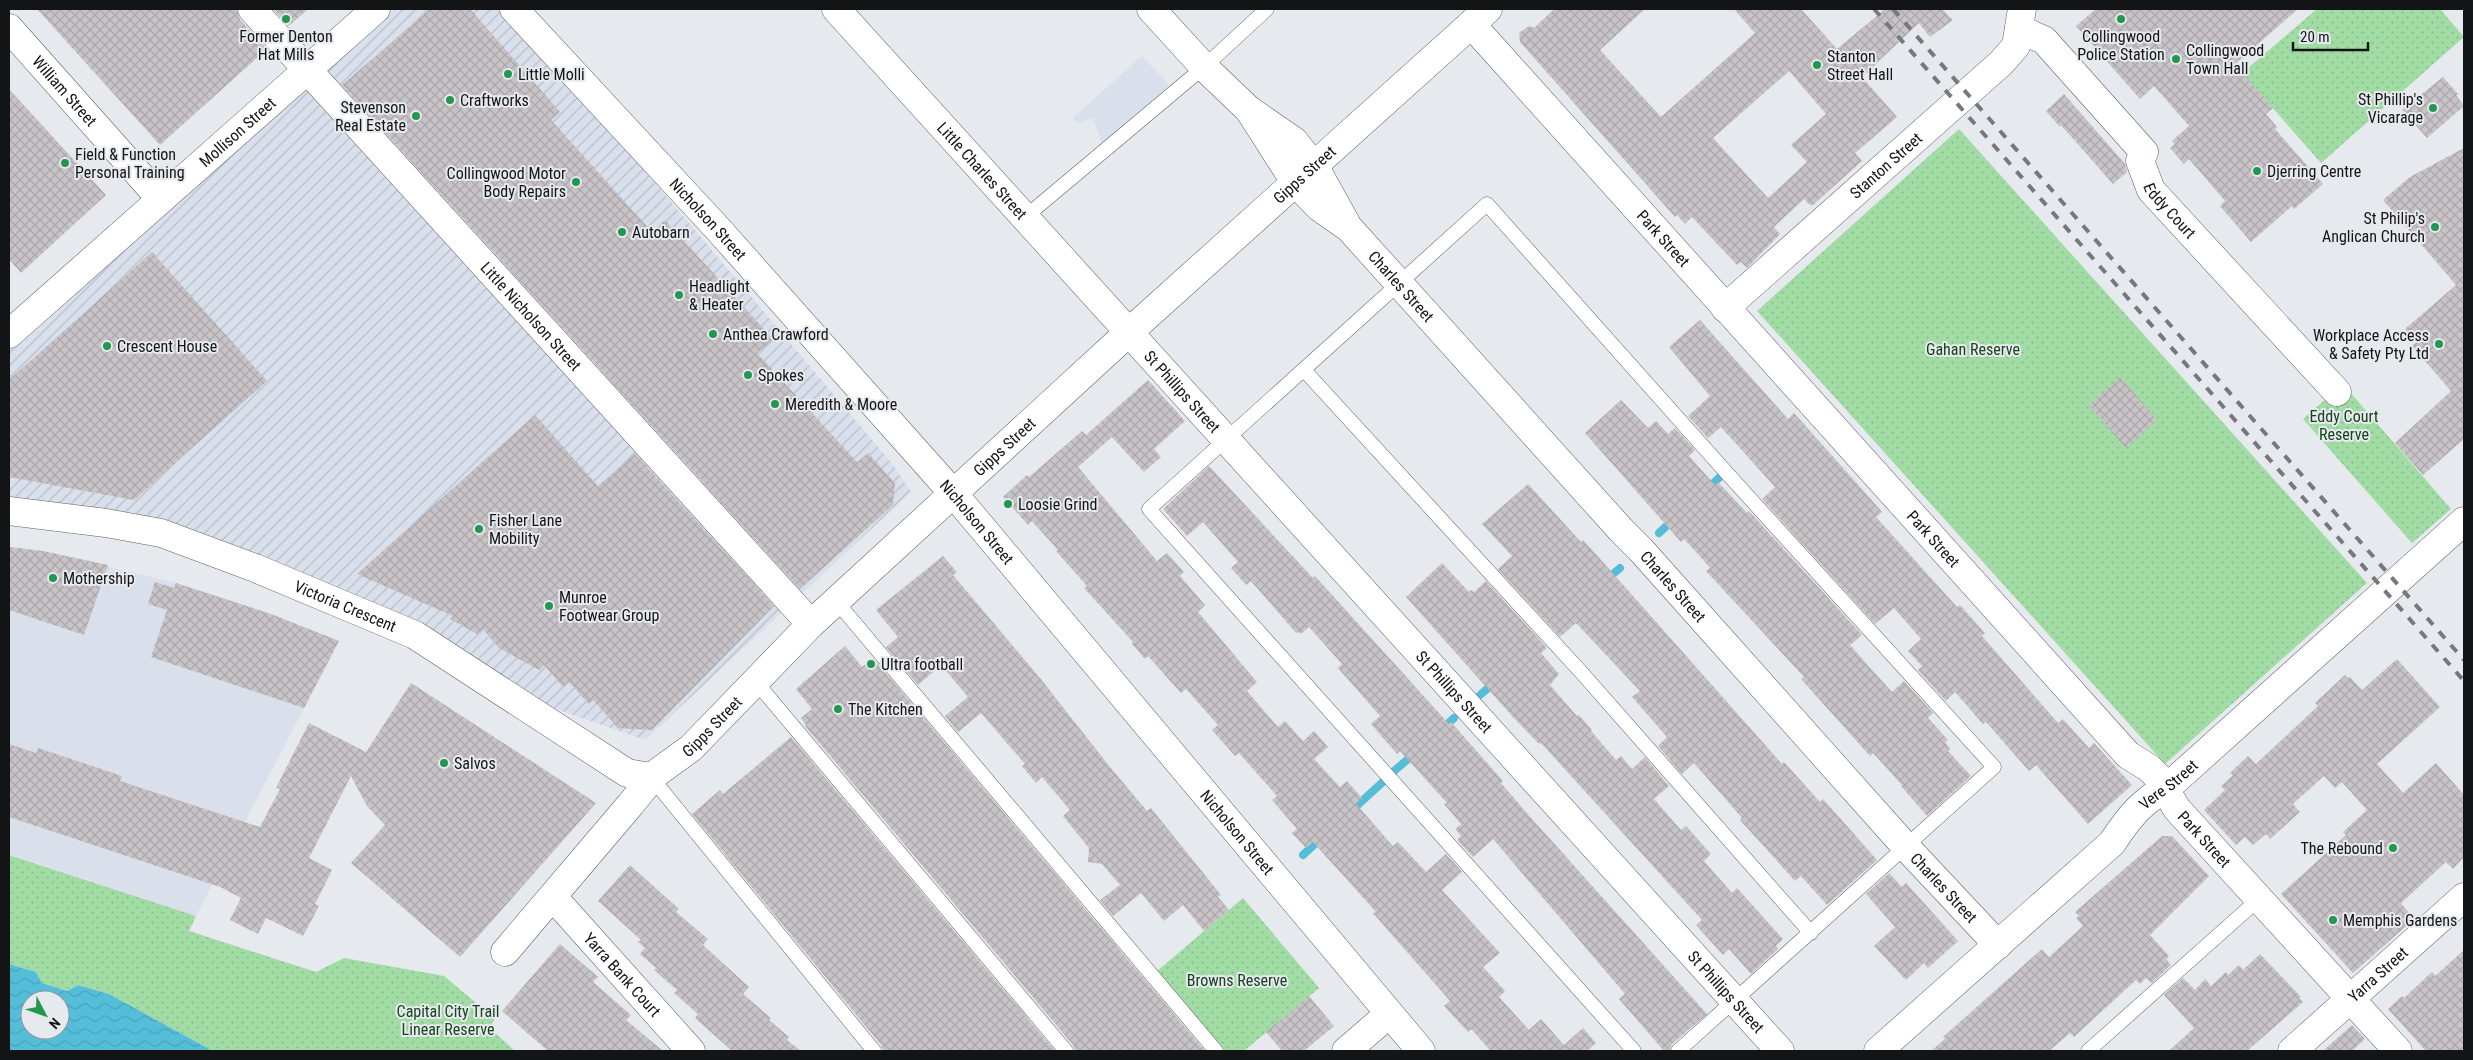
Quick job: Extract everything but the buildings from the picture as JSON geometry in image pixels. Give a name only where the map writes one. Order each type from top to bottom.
[{"type":"street","name":"Little Nicholson Street","points":[[252,9],[811,624]]},
{"type":"street","name":"Mollison Street","points":[[9,333],[376,9]]},
{"type":"street","name":"Nicholson Street","points":[[514,9],[718,229],[953,493],[1421,1051]]},
{"type":"street","name":"Little Charles Street","points":[[836,9],[1128,332]]},
{"type":"street","name":"Charles Street","points":[[1151,9],[1204,67],[1249,110],[1294,141],[1304,173],[1350,228],[1906,847],[1998,945]]},
{"type":"street","name":"Gipps Street","points":[[505,952],[647,784],[650,777],[691,748],[811,624],[1128,332],[1480,16]]},
{"type":"street","name":"Park Street","points":[[1480,16],[1609,176],[1725,308],[2128,755],[2149,768],[2157,776],[2177,809],[2398,1051]]},
{"type":"street","name":"Stanton Street","points":[[1725,308],[2001,63],[2016,46],[2021,19]]},
{"type":"street","name":"Eddy Court","points":[[2021,19],[2044,40],[2144,152],[2140,162],[2151,190],[2336,392]]},
{"type":"street","name":"William Street","points":[[9,28],[160,198]]},
{"type":"street","name":"St Phillips Street","points":[[1128,332],[1780,1051]]},
{"type":"street","name":"Victoria Crescent","points":[[9,511],[106,523],[161,533],[264,572],[414,635],[627,773],[650,777]]},
{"type":"street","name":"Vere Street","points":[[1878,1051],[2112,843],[2132,813],[2147,799],[2164,788],[2464,520]]},
{"type":"street","name":"Yarra Bank Court","points":[[553,897],[691,1051]]},
{"type":"street","name":"Yarra Street","points":[[2292,1051],[2464,897]]},
{"type":"street","points":[[1346,1051],[1389,1014]]},
{"type":"lane","points":[[1024,218],[1204,67],[1267,9]]},
{"type":"lane","points":[[1634,1051],[1149,509],[1487,204],[1994,767],[1678,1051]]},
{"type":"lane","points":[[1304,370],[1581,672],[1811,932]]},
{"type":"lane","points":[[836,601],[1216,1051]]},
{"type":"lane","points":[[756,682],[1066,1051]]},
{"type":"lane","points":[[650,777],[874,1051]]},
{"type":"lane","points":[[2088,1051],[2259,899]]},
{"type":"shaded area","points":[[376,9],[508,9],[894,466],[911,492],[645,740],[499,689],[415,635],[27,501],[9,497],[9,334]]},
{"type":"shaded area","points":[[1142,56],[1169,85],[1102,144],[1093,118],[1078,123],[1073,118]]},
{"type":"shaded area","points":[[9,547],[43,551],[176,583],[271,614],[339,641],[196,916],[9,854]]},
{"type":"green space","points":[[2317,9],[2440,9],[2464,37],[2321,163],[2242,73]]},
{"type":"green space","name":"Gahan Reserve","points":[[1959,129],[2367,583],[2165,764],[1757,311]]},
{"type":"green space","name":"Eddy Court Reserve","points":[[2343,384],[2451,509],[2412,543],[2303,419]]},
{"type":"green space","name":"Capital City Trail Linear Reserve","points":[[9,855],[196,916],[189,931],[316,972],[344,958],[444,976],[495,1019],[489,1027],[515,1051],[213,1051],[109,994],[78,985],[69,990],[64,990],[42,983],[36,972],[9,964]]},
{"type":"green space","name":"Browns Reserve","points":[[1243,898],[1319,988],[1244,1051],[1222,1051],[1156,972]]},
{"type":"water","points":[[9,964],[36,972],[42,983],[64,990],[20,990],[20,1040],[70,1040],[69,990],[78,985],[109,994],[213,1051],[9,1051]]},
{"type":"waterway","points":[[1707,489],[1720,477]]},
{"type":"waterway","points":[[1659,533],[1674,519]]},
{"type":"waterway","points":[[1606,580],[1620,568]]},
{"type":"waterway","points":[[1480,695],[1494,683]]},
{"type":"waterway","points":[[1442,729],[1454,718]]},
{"type":"waterway","points":[[1393,772],[1415,753]]},
{"type":"waterway","points":[[1351,811],[1385,780]]},
{"type":"waterway","points":[[1303,855],[1322,837]]},
{"type":"railway","points":[[1874,9],[2464,681]]},
{"type":"railway","points":[[1893,9],[2464,660]]},
{"type":"place","name":"Former Denton Hat Mills","points":[[286,19]]},
{"type":"place","name":"Collingwood Police Station","points":[[2121,19]]},
{"type":"place","name":"Collingwood Town Hall","points":[[2176,59]]},
{"type":"place","name":"Stanton Street Hall","points":[[1817,65]]},
{"type":"place","name":"Little Molli","points":[[508,74]]},
{"type":"place","name":"Craftworks","points":[[450,100]]},
{"type":"place","name":"St Phillip's Vicarage","points":[[2433,108]]},
{"type":"place","name":"Stevenson Real Estate","points":[[416,116]]},
{"type":"place","name":"Field & Function Personal Training","points":[[65,163]]},
{"type":"place","name":"Djerring Centre","points":[[2257,171]]},
{"type":"place","name":"Collingwood Motor Body Repairs","points":[[576,182]]},
{"type":"place","name":"St Philip's Anglican Church","points":[[2435,227]]},
{"type":"place","name":"Autobarn","points":[[622,232]]},
{"type":"place","name":"Headlight & Heater","points":[[679,295]]},
{"type":"place","name":"Anthea Crawford","points":[[713,334]]},
{"type":"place","name":"Workplace Access & Safety Pty Ltd","points":[[2439,344]]},
{"type":"place","name":"Crescent House","points":[[107,346]]},
{"type":"place","name":"Spokes","points":[[748,375]]},
{"type":"place","name":"Meredith & Moore","points":[[775,404]]},
{"type":"place","name":"Loosie Grind","points":[[1008,504]]},
{"type":"place","name":"Fisher Lane Mobility","points":[[479,529]]},
{"type":"place","name":"Mothership","points":[[53,578]]},
{"type":"place","name":"Munroe Footwear Group","points":[[549,606]]},
{"type":"place","name":"Ultra football","points":[[871,664]]},
{"type":"place","name":"The Kitchen","points":[[838,709]]},
{"type":"place","name":"Salvos","points":[[444,763]]},
{"type":"place","name":"The Rebound","points":[[2393,848]]},
{"type":"place","name":"Memphis Gardens","points":[[2333,920]]}]
